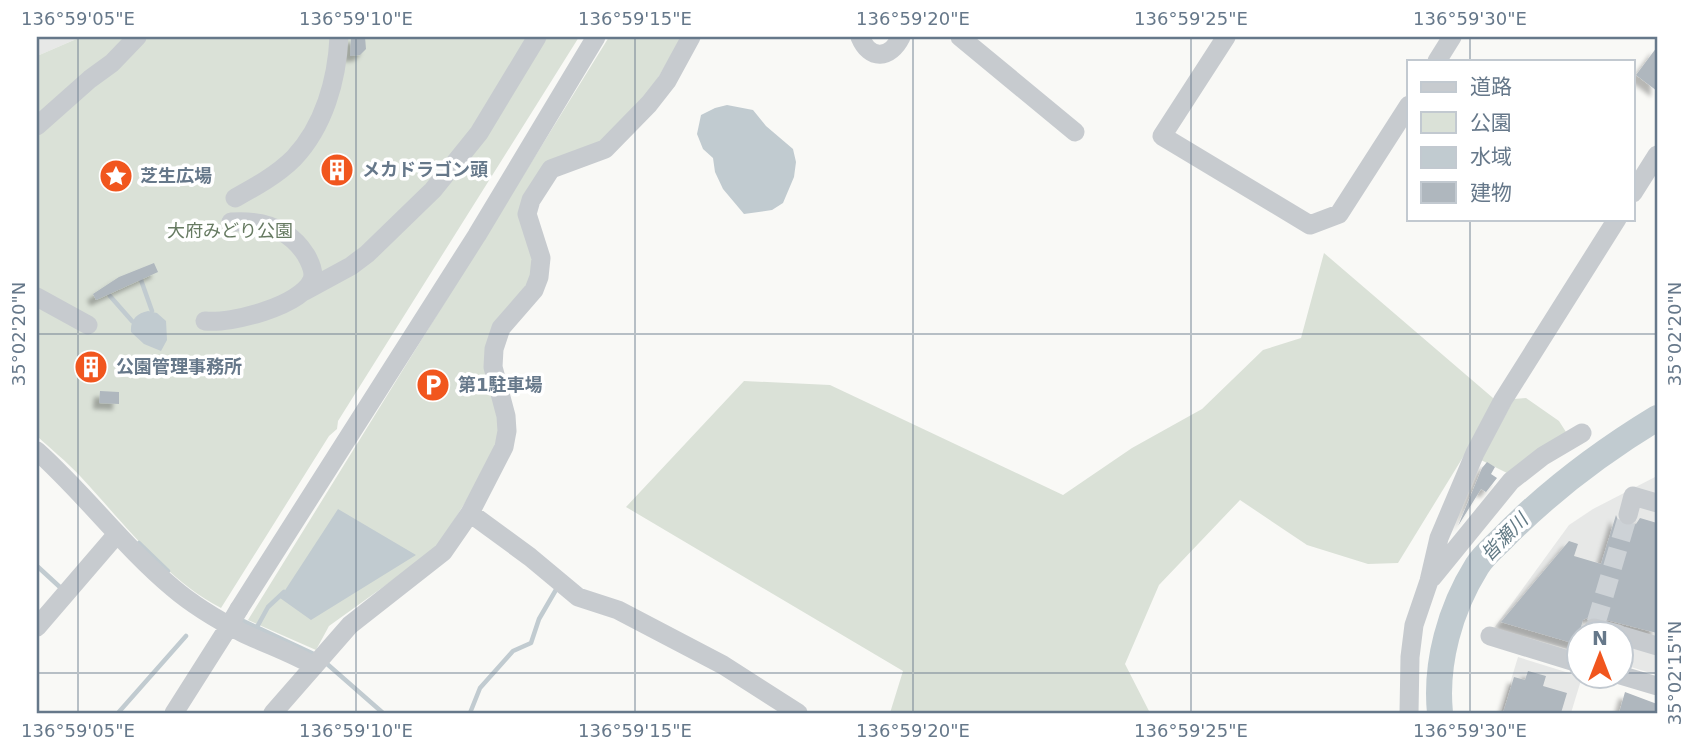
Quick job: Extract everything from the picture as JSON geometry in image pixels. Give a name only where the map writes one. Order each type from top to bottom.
[{"type":"street","points":[[37,126],[112,63],[137,37]]},
{"type":"street","points":[[235,198],[278,172],[295,156],[314,128],[329,98],[338,63],[339,37]]},
{"type":"street","points":[[205,321],[236,321],[268,311],[351,266],[367,254],[433,190],[479,133],[537,37]]},
{"type":"street","points":[[174,713],[477,235],[596,37]]},
{"type":"street","points":[[273,713],[350,625],[443,552],[470,513],[504,447],[507,431],[506,416],[493,367],[494,349],[501,328],[534,290],[539,277],[541,258],[527,214],[531,200],[551,169],[605,149],[649,104],[667,81],[691,37]]},
{"type":"street","points":[[860,37],[864,48],[876,54],[887,53],[895,48],[901,37]]},
{"type":"street","points":[[960,37],[1075,132]]},
{"type":"street","points":[[1226,37],[1162,136],[1310,225],[1339,214],[1407,108]]},
{"type":"street","points":[[1438,60],[1452,37]]},
{"type":"street","points":[[1634,191],[1657,155]]},
{"type":"street","points":[[1409,713],[1410,657],[1414,625],[1429,581],[1439,538],[1475,453],[1503,400],[1616,220]]},
{"type":"street","points":[[231,222],[246,221],[274,227],[297,242],[310,261],[314,274],[305,290]]},
{"type":"street","points":[[37,297],[88,325]]},
{"type":"street","points":[[1429,581],[1511,481],[1543,456],[1582,433]]},
{"type":"street","points":[[37,451],[66,478],[117,534],[173,588],[197,606],[242,632],[318,661]]},
{"type":"street","points":[[1628,514],[1633,496],[1657,503]]},
{"type":"street","points":[[470,513],[530,557],[578,597],[618,610],[723,665],[799,713]]},
{"type":"street","points":[[37,627],[117,534]]},
{"type":"street","points":[[1490,636],[1564,659]]},
{"type":"street","points":[[1634,639],[1657,646]]},
{"type":"street","points":[[1634,679],[1657,686]]},
{"type":"shaded area","points":[[37,37],[81,37],[37,56]]},
{"type":"shaded area","points":[[1657,476],[1657,675],[1634,668],[1634,620],[1564,620],[1564,648],[1494,628],[1569,525],[1593,509]]},
{"type":"shaded area","points":[[1518,657],[1564,671],[1564,690],[1578,690],[1571,713],[1501,713]]},
{"type":"green space","name":"大府みどり公園","points":[[81,37],[579,37],[338,421],[337,429],[329,436],[221,608],[181,582],[163,566],[75,471],[37,436],[37,56]]},
{"type":"green space","points":[[609,37],[682,37],[645,100],[601,143],[566,159],[521,207],[537,261],[534,278],[496,326],[502,431],[485,471],[436,549],[329,626],[316,650],[248,620]]},
{"type":"green space","points":[[1324,253],[1493,398],[1495,405],[1398,563],[1368,564],[1307,545],[1240,500],[1159,585],[1125,664],[1150,713],[890,713],[903,671],[626,507],[744,381],[830,385],[1063,495],[1132,448],[1202,409],[1263,350],[1301,338]]},
{"type":"green space","points":[[1526,398],[1559,421],[1566,432],[1507,473],[1481,460],[1514,399]]},
{"type":"water","points":[[727,105],[753,110],[766,126],[793,149],[796,162],[794,177],[783,203],[772,210],[744,214],[723,189],[715,172],[713,158],[703,149],[697,134],[701,115]]},
{"type":"water","points":[[148,311],[157,313],[166,321],[167,340],[161,351],[144,344],[131,332],[135,318]]},
{"type":"water","points":[[338,509],[416,555],[311,620],[280,598]]},
{"type":"building","points":[[351,37],[365,37],[366,49],[360,55],[350,56]]},
{"type":"building","points":[[1657,47],[1657,91],[1636,75]]},
{"type":"building","points":[[154,263],[158,272],[96,300],[93,294],[119,277]]},
{"type":"building","points":[[87,357],[104,357],[104,370],[87,370]]},
{"type":"building","points":[[100,391],[119,392],[119,404],[99,403]]},
{"type":"building","points":[[1487,462],[1495,467],[1491,474],[1497,478],[1486,492],[1481,489],[1458,526],[1482,468]]},
{"type":"building","points":[[1616,515],[1619,523],[1626,527],[1636,524],[1640,518],[1657,523],[1657,633],[1634,627],[1634,620],[1607,620],[1591,616],[1583,620],[1564,620],[1564,640],[1501,622],[1569,541],[1578,544],[1574,556],[1601,564]]},
{"type":"building","points":[[1528,671],[1546,676],[1543,686],[1567,693],[1561,713],[1503,713],[1514,677],[1525,680]]},
{"type":"building","points":[[1625,692],[1657,704],[1657,713],[1619,713]]},
{"type":"waterway","points":[[141,280],[152,311]]},
{"type":"waterway","points":[[110,296],[132,321]]},
{"type":"waterway","name":"皆瀬川","points":[[1440,713],[1442,656],[1459,600],[1479,562],[1556,489],[1595,459],[1657,418]]},
{"type":"waterway","points":[[139,543],[168,571]]},
{"type":"waterway","points":[[37,566],[62,589]]},
{"type":"waterway","points":[[470,713],[480,688],[513,651],[531,643],[539,619],[557,588]]},
{"type":"waterway","points":[[257,627],[268,607],[284,592]]},
{"type":"waterway","points":[[239,619],[316,655]]},
{"type":"waterway","points":[[118,713],[186,636]]},
{"type":"waterway","points":[[326,663],[383,713]]},
{"type":"tunnel","points":[[1597,620],[1628,515]]},
{"type":"place","name":"メカドラゴン頭","points":[[337,170]]},
{"type":"place","name":"芝生広場","points":[[116,176]]},
{"type":"place","name":"公園管理事務所","points":[[91,367]]},
{"type":"place","name":"第1駐車場","points":[[433,385]]}]
